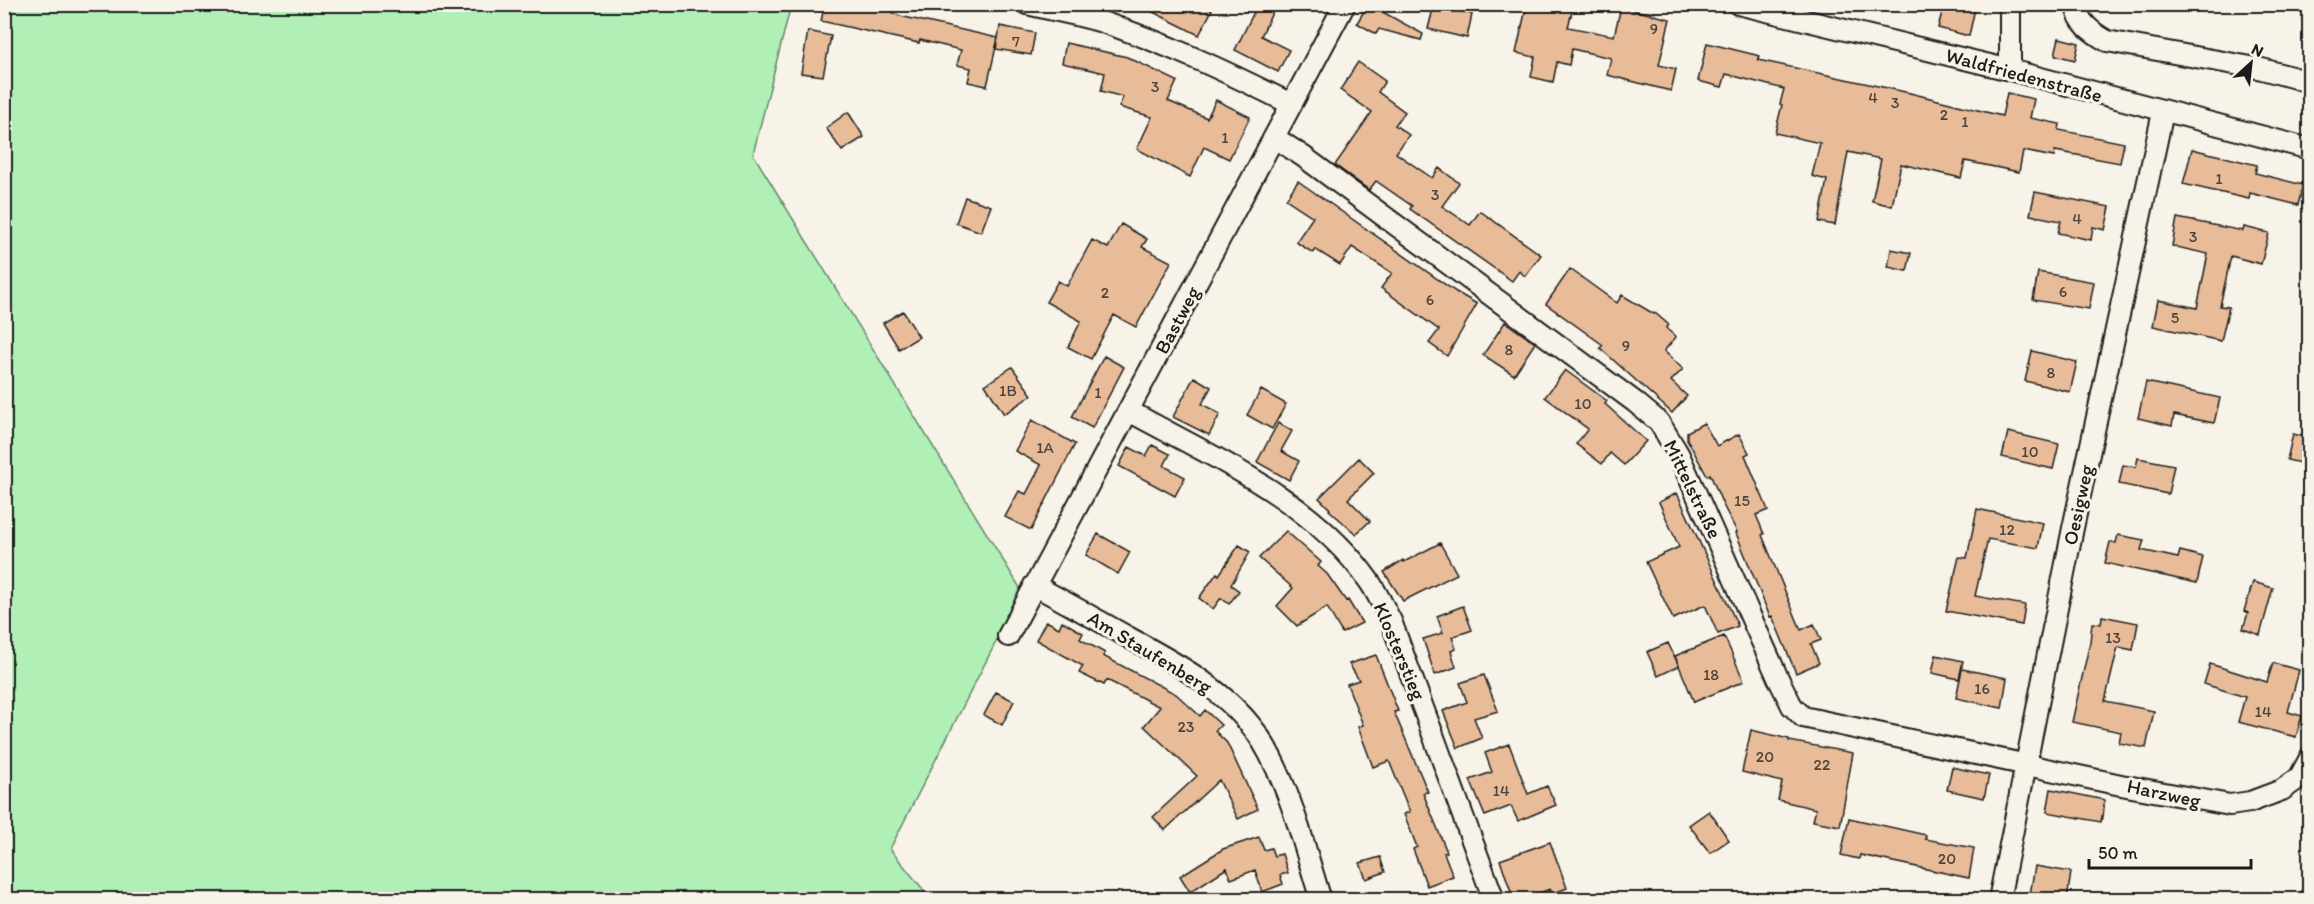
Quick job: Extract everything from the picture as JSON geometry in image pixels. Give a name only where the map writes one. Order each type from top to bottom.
[{"type":"street","points":[[1027,4],[1098,21],[1166,46],[1291,104]]},
{"type":"street","name":"Bastweg","points":[[1008,636],[1345,4]]},
{"type":"street","name":"Waldfriedenstraße","points":[[1737,4],[2010,70],[2310,149]]},
{"type":"street","points":[[2010,4],[2010,70]]},
{"type":"street","points":[[2076,4],[2076,12],[2090,30],[2107,41],[2262,69],[2310,82]]},
{"type":"street","name":"Oesigweg","points":[[1999,900],[2076,516],[2163,112]]},
{"type":"street","name":"Mittelstraße","points":[[1274,137],[1352,192],[1659,422],[1679,455],[1778,678],[1792,706],[1803,717],[2026,763]]},
{"type":"street","name":"Klosterstieg","points":[[1129,411],[1286,500],[1345,551],[1370,582],[1391,621],[1494,900]]},
{"type":"street","name":"Am Staufenberg","points":[[1034,585],[1178,666],[1207,684],[1238,710],[1261,741],[1278,772],[1320,900]]},
{"type":"street","name":"Harzweg","points":[[2026,763],[2133,787],[2230,805],[2250,802],[2282,790],[2304,778],[2310,758]]},
{"type":"green space","points":[[5,5],[791,5],[753,154],[1022,591],[890,849],[931,899],[5,900]]},
{"type":"building","points":[[825,4],[895,4],[893,13],[900,16],[998,38],[987,86],[968,82],[971,68],[957,65],[961,50],[821,21]]},
{"type":"building","points":[[1137,4],[1202,4],[1212,10],[1199,35]]},
{"type":"building","points":[[1258,4],[1273,11],[1261,36],[1289,50],[1278,72],[1235,50]]},
{"type":"building","points":[[1368,4],[1423,34],[1421,40],[1379,29],[1376,34],[1357,23]]},
{"type":"building","points":[[1527,4],[1574,4],[1568,27],[1614,36],[1621,7],[1670,19],[1659,65],[1676,69],[1671,91],[1607,75],[1611,58],[1572,49],[1569,65],[1557,62],[1553,82],[1531,77],[1535,57],[1516,53]]},
{"type":"building","points":[[1944,4],[1976,4],[1969,36],[1938,28]]},
{"type":"building","points":[[1434,5],[1472,14],[1467,38],[1428,29]]},
{"type":"building","points":[[1000,26],[1035,33],[1031,55],[996,49]]},
{"type":"building","points":[[808,31],[831,36],[823,76],[801,73]]},
{"type":"building","points":[[2059,38],[2079,43],[2075,60],[2055,55]]},
{"type":"building","points":[[1066,43],[1127,57],[1177,81],[1168,101],[1207,118],[1216,100],[1250,117],[1229,159],[1204,147],[1190,177],[1137,149],[1152,117],[1119,107],[1123,97],[1101,91],[1105,73],[1062,63]]},
{"type":"building","points":[[1707,43],[1760,56],[1758,60],[1910,93],[2002,116],[2007,93],[2034,99],[2030,118],[2060,124],[2059,130],[2124,143],[2120,163],[2055,151],[2054,157],[2023,151],[2019,172],[1965,161],[1961,178],[1901,164],[1892,206],[1872,201],[1881,159],[1848,152],[1835,225],[1819,222],[1827,180],[1812,176],[1820,143],[1775,133],[1784,89],[1726,74],[1722,87],[1698,81]]},
{"type":"building","points":[[1358,62],[1385,81],[1378,92],[1405,112],[1395,125],[1409,135],[1396,153],[1432,178],[1439,168],[1459,183],[1442,206],[1470,225],[1480,211],[1541,255],[1525,276],[1519,271],[1512,281],[1410,209],[1412,206],[1376,181],[1369,190],[1335,165],[1372,112],[1340,90]]},
{"type":"building","points":[[848,112],[864,137],[842,151],[826,128]]},
{"type":"building","points":[[2192,149],[2257,165],[2255,173],[2303,185],[2298,205],[2250,193],[2249,199],[2183,184]]},
{"type":"building","points":[[1298,181],[1456,292],[1477,304],[1447,356],[1429,343],[1439,330],[1381,288],[1392,273],[1352,247],[1340,265],[1315,249],[1313,253],[1296,242],[1313,217],[1286,199]]},
{"type":"building","points":[[2035,192],[2110,207],[2105,230],[2093,227],[2091,240],[2058,233],[2061,221],[2030,215]]},
{"type":"building","points":[[965,197],[991,206],[981,232],[956,223]]},
{"type":"building","points":[[2177,218],[2243,231],[2244,227],[2269,233],[2261,264],[2231,256],[2220,306],[2229,307],[2221,341],[2153,326],[2158,300],[2197,308],[2208,254],[2172,246]]},
{"type":"building","points":[[1121,224],[1147,239],[1142,247],[1171,262],[1136,327],[1114,315],[1091,359],[1068,347],[1081,321],[1046,302],[1058,281],[1067,286],[1092,240],[1108,248]]},
{"type":"building","points":[[1891,249],[1911,253],[1907,271],[1888,267]]},
{"type":"building","points":[[1570,269],[1617,303],[1622,295],[1655,313],[1669,325],[1666,328],[1676,337],[1664,351],[1683,369],[1671,381],[1687,396],[1672,413],[1600,348],[1603,345],[1546,304]]},
{"type":"building","points":[[2038,272],[2094,282],[2089,309],[2033,300]]},
{"type":"building","points":[[903,311],[919,337],[899,349],[883,323]]},
{"type":"building","points":[[1505,322],[1535,343],[1514,375],[1483,355]]},
{"type":"building","points":[[2032,351],[2077,362],[2070,392],[2025,381]]},
{"type":"building","points":[[1104,356],[1124,367],[1092,428],[1072,417]]},
{"type":"building","points":[[1012,367],[1032,395],[1004,414],[985,385]]},
{"type":"building","points":[[1565,370],[1607,401],[1605,404],[1646,441],[1624,465],[1610,453],[1602,464],[1576,444],[1588,429],[1545,397]]},
{"type":"building","points":[[1194,377],[1211,387],[1202,404],[1220,414],[1209,435],[1173,417]]},
{"type":"building","points":[[2146,382],[2220,398],[2214,423],[2174,415],[2172,426],[2138,418]]},
{"type":"building","points":[[1261,390],[1286,404],[1272,429],[1247,415]]},
{"type":"building","points":[[1032,420],[1075,444],[1031,530],[1005,517],[1019,491],[1026,494],[1041,465],[1015,451]]},
{"type":"building","points":[[1278,423],[1292,431],[1281,451],[1299,461],[1289,480],[1257,462]]},
{"type":"building","points":[[1704,423],[1717,446],[1739,434],[1749,453],[1745,455],[1768,510],[1756,515],[1764,534],[1762,535],[1801,630],[1814,624],[1821,640],[1811,644],[1819,663],[1796,673],[1710,474],[1707,476],[1687,439],[1687,432]]},
{"type":"building","points":[[2008,432],[2059,444],[2053,469],[2002,457]]},
{"type":"building","points":[[2293,434],[2310,438],[2310,465],[2287,460]]},
{"type":"building","points":[[1152,445],[1170,454],[1164,466],[1185,477],[1175,496],[1119,466],[1129,447],[1146,456]]},
{"type":"building","points":[[1359,458],[1374,473],[1348,499],[1370,521],[1356,534],[1319,498]]},
{"type":"building","points":[[2138,458],[2174,465],[2168,494],[2119,484],[2123,465],[2136,467]]},
{"type":"building","points":[[1677,493],[1738,626],[1718,634],[1705,605],[1673,619],[1646,562],[1679,547],[1659,502]]},
{"type":"building","points":[[1977,509],[2043,523],[2038,548],[1988,539],[1975,596],[2025,605],[2022,625],[1946,611],[1959,557],[1967,558]]},
{"type":"building","points":[[1286,531],[1321,562],[1318,566],[1327,574],[1346,601],[1348,600],[1362,623],[1342,633],[1327,607],[1297,626],[1277,606],[1293,588],[1259,558]]},
{"type":"building","points":[[1098,534],[1130,552],[1118,574],[1086,555]]},
{"type":"building","points":[[2118,535],[2144,540],[2141,550],[2178,558],[2180,551],[2203,557],[2197,583],[2105,563],[2110,542],[2116,543]]},
{"type":"building","points":[[1440,543],[1457,574],[1403,601],[1384,572],[1403,560],[1404,562]]},
{"type":"building","points":[[1239,545],[1250,552],[1231,585],[1239,591],[1229,604],[1221,598],[1213,609],[1199,598],[1217,573],[1219,575]]},
{"type":"building","points":[[2253,582],[2273,588],[2260,635],[2243,629],[2248,613],[2244,611]]},
{"type":"building","points":[[1463,606],[1472,630],[1452,637],[1456,649],[1451,651],[1456,667],[1435,675],[1423,639],[1443,633],[1437,616]]},
{"type":"building","points":[[2102,616],[2138,623],[2133,650],[2118,647],[2105,701],[2154,711],[2146,748],[2119,743],[2121,732],[2072,722],[2090,642],[2092,623],[2101,624]]},
{"type":"building","points":[[1046,621],[1059,628],[1062,621],[1083,633],[1080,639],[1105,653],[1103,656],[1176,694],[1200,716],[1205,710],[1221,725],[1215,731],[1227,743],[1258,809],[1238,819],[1219,780],[1165,830],[1153,817],[1197,776],[1144,726],[1160,707],[1107,680],[1104,685],[1079,673],[1083,666],[1036,640]]},
{"type":"building","points":[[1724,636],[1744,681],[1694,702],[1675,656]]},
{"type":"building","points":[[1668,643],[1679,666],[1658,676],[1647,652]]},
{"type":"building","points":[[1376,655],[1398,711],[1394,712],[1428,792],[1423,793],[1447,852],[1444,853],[1453,876],[1427,886],[1413,849],[1417,847],[1404,814],[1410,812],[1389,761],[1373,767],[1358,727],[1363,725],[1347,684],[1359,680],[1349,664]]},
{"type":"building","points":[[1936,655],[1963,661],[1959,679],[1932,673]]},
{"type":"building","points":[[2273,663],[2299,670],[2288,712],[2302,716],[2296,737],[2238,722],[2245,697],[2204,684],[2210,664],[2267,682]]},
{"type":"building","points":[[1962,669],[2007,678],[2002,708],[1956,698]]},
{"type":"building","points":[[1484,675],[1498,711],[1474,718],[1482,738],[1458,748],[1443,711],[1467,702],[1460,683]]},
{"type":"building","points":[[996,692],[1014,701],[1002,725],[984,715]]},
{"type":"building","points":[[1751,730],[1789,739],[1789,741],[1853,753],[1840,826],[1813,821],[1816,809],[1778,800],[1782,782],[1742,772]]},
{"type":"building","points":[[1509,744],[1528,794],[1547,786],[1556,805],[1518,821],[1511,806],[1485,816],[1470,780],[1492,772],[1485,753]]},
{"type":"building","points":[[1952,767],[1989,775],[1984,798],[1947,790]]},
{"type":"building","points":[[2051,789],[2105,800],[2101,822],[2047,812]]},
{"type":"building","points":[[1709,811],[1729,840],[1710,853],[1689,825]]},
{"type":"building","points":[[1849,818],[1926,835],[1925,839],[1974,848],[1969,878],[1860,855],[1859,859],[1841,855]]},
{"type":"building","points":[[1259,837],[1264,850],[1271,848],[1274,856],[1282,854],[1288,873],[1280,875],[1283,884],[1262,892],[1255,870],[1231,879],[1227,868],[1190,892],[1180,876],[1223,849]]},
{"type":"building","points":[[1550,842],[1567,888],[1552,894],[1550,889],[1521,900],[1514,900],[1500,860]]},
{"type":"building","points":[[1380,857],[1385,872],[1366,879],[1360,863]]},
{"type":"building","points":[[2035,866],[2071,872],[2067,900],[2029,900]]}]
